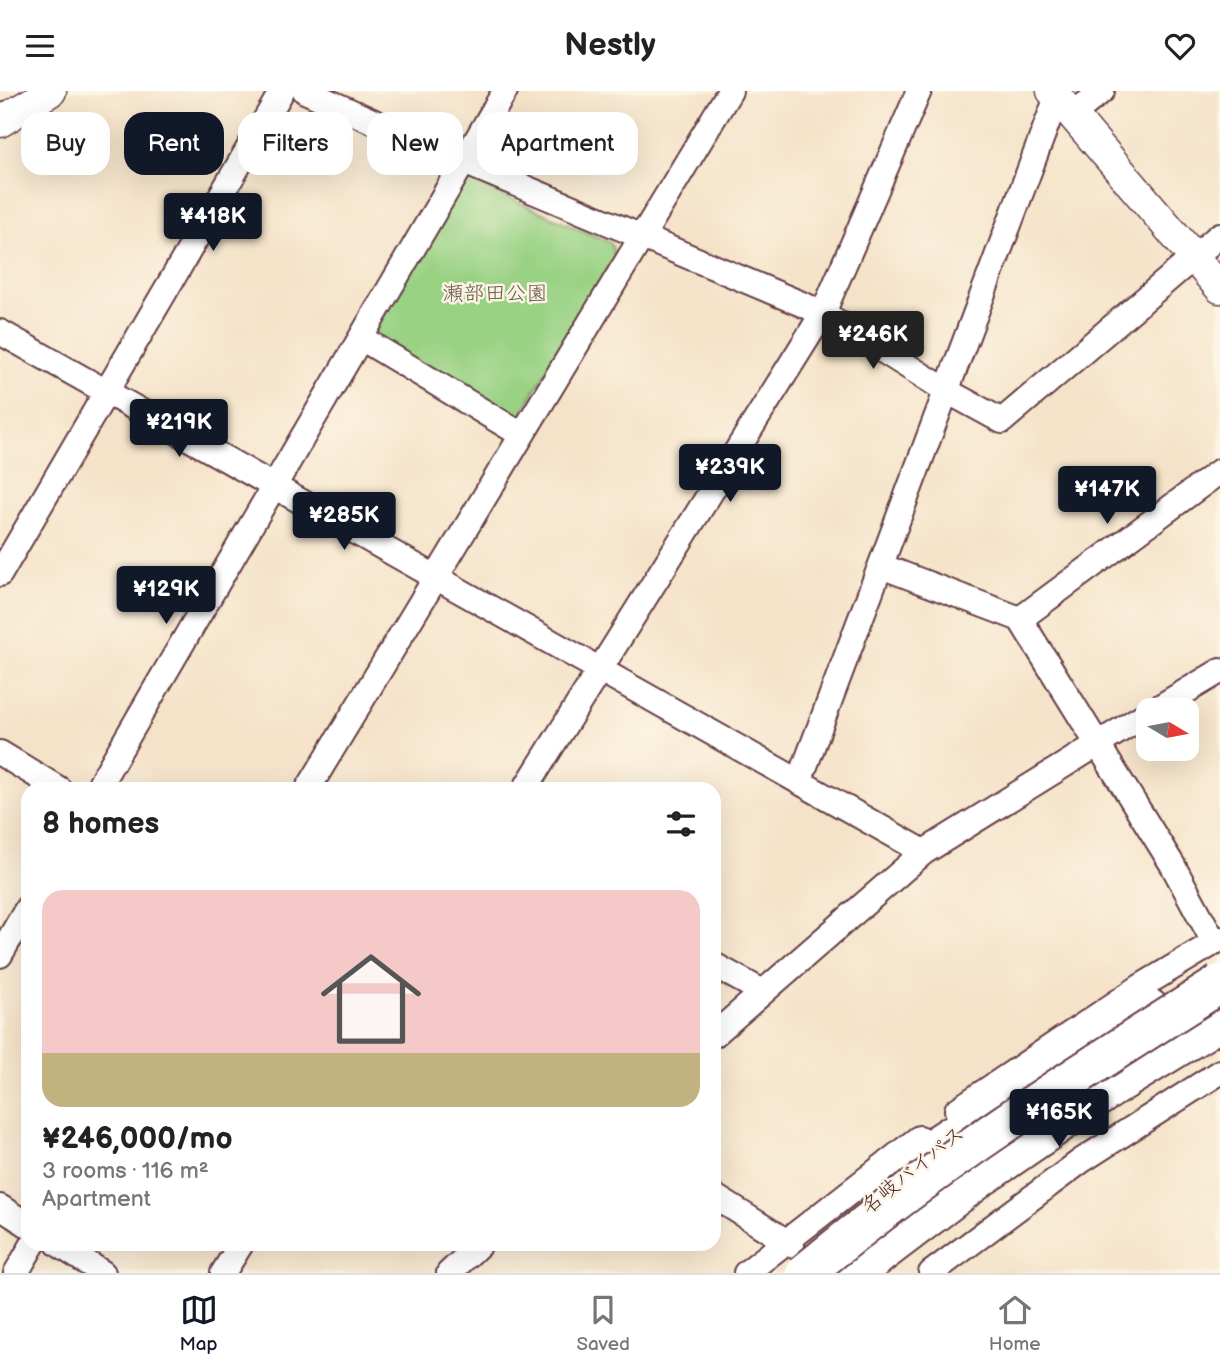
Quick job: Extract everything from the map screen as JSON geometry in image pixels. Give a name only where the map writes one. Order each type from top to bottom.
[{"type":"highway","name":"名岐バイパス","points":[[794,1258],[936,1146],[1104,1035],[1218,949]]},
{"type":"highway","points":[[794,1258],[963,1154],[1102,1059],[1220,984]]},
{"type":"highway","points":[[855,1273],[980,1178],[1111,1088],[1220,1021]]},
{"type":"highway","points":[[879,1273],[1057,1141],[1220,1037]]},
{"type":"street","points":[[0,122],[51,91]]},
{"type":"street","points":[[0,574],[282,91]]},
{"type":"street","points":[[305,91],[641,238],[823,313],[947,391],[1002,421],[1220,235]]},
{"type":"street","points":[[101,782],[505,91]]},
{"type":"street","points":[[312,782],[730,91]]},
{"type":"street","points":[[529,782],[823,313],[919,91]]},
{"type":"street","points":[[1061,101],[1102,91]]},
{"type":"street","points":[[1061,101],[1220,288]]},
{"type":"street","points":[[799,782],[947,391],[1061,101]]},
{"type":"street","points":[[0,332],[924,852]]},
{"type":"street","points":[[361,338],[522,435]]},
{"type":"street","points":[[1020,619],[1220,471]]},
{"type":"street","points":[[881,566],[1020,619],[1172,864],[1218,949]]},
{"type":"street","points":[[1175,698],[1220,671]]},
{"type":"street","points":[[721,1029],[924,852],[1136,720]]},
{"type":"street","points":[[0,753],[48,782]]},
{"type":"street","points":[[0,955],[21,919]]},
{"type":"street","points":[[721,969],[763,992]]},
{"type":"street","points":[[931,1273],[1081,1161],[1220,1072]]},
{"type":"street","points":[[721,1201],[794,1258]]},
{"type":"street","points":[[0,1207],[21,1220]]},
{"type":"street","points":[[16,1273],[29,1251]]},
{"type":"street","points":[[69,1251],[103,1273]]},
{"type":"street","points":[[223,1273],[237,1251]]},
{"type":"street","points":[[449,1273],[473,1251]]},
{"type":"street","points":[[746,1273],[794,1258]]},
{"type":"green space","name":"瀬部田公園","points":[[473,182],[611,243],[615,256],[519,417],[512,418],[380,343],[375,329],[459,187]]}]
